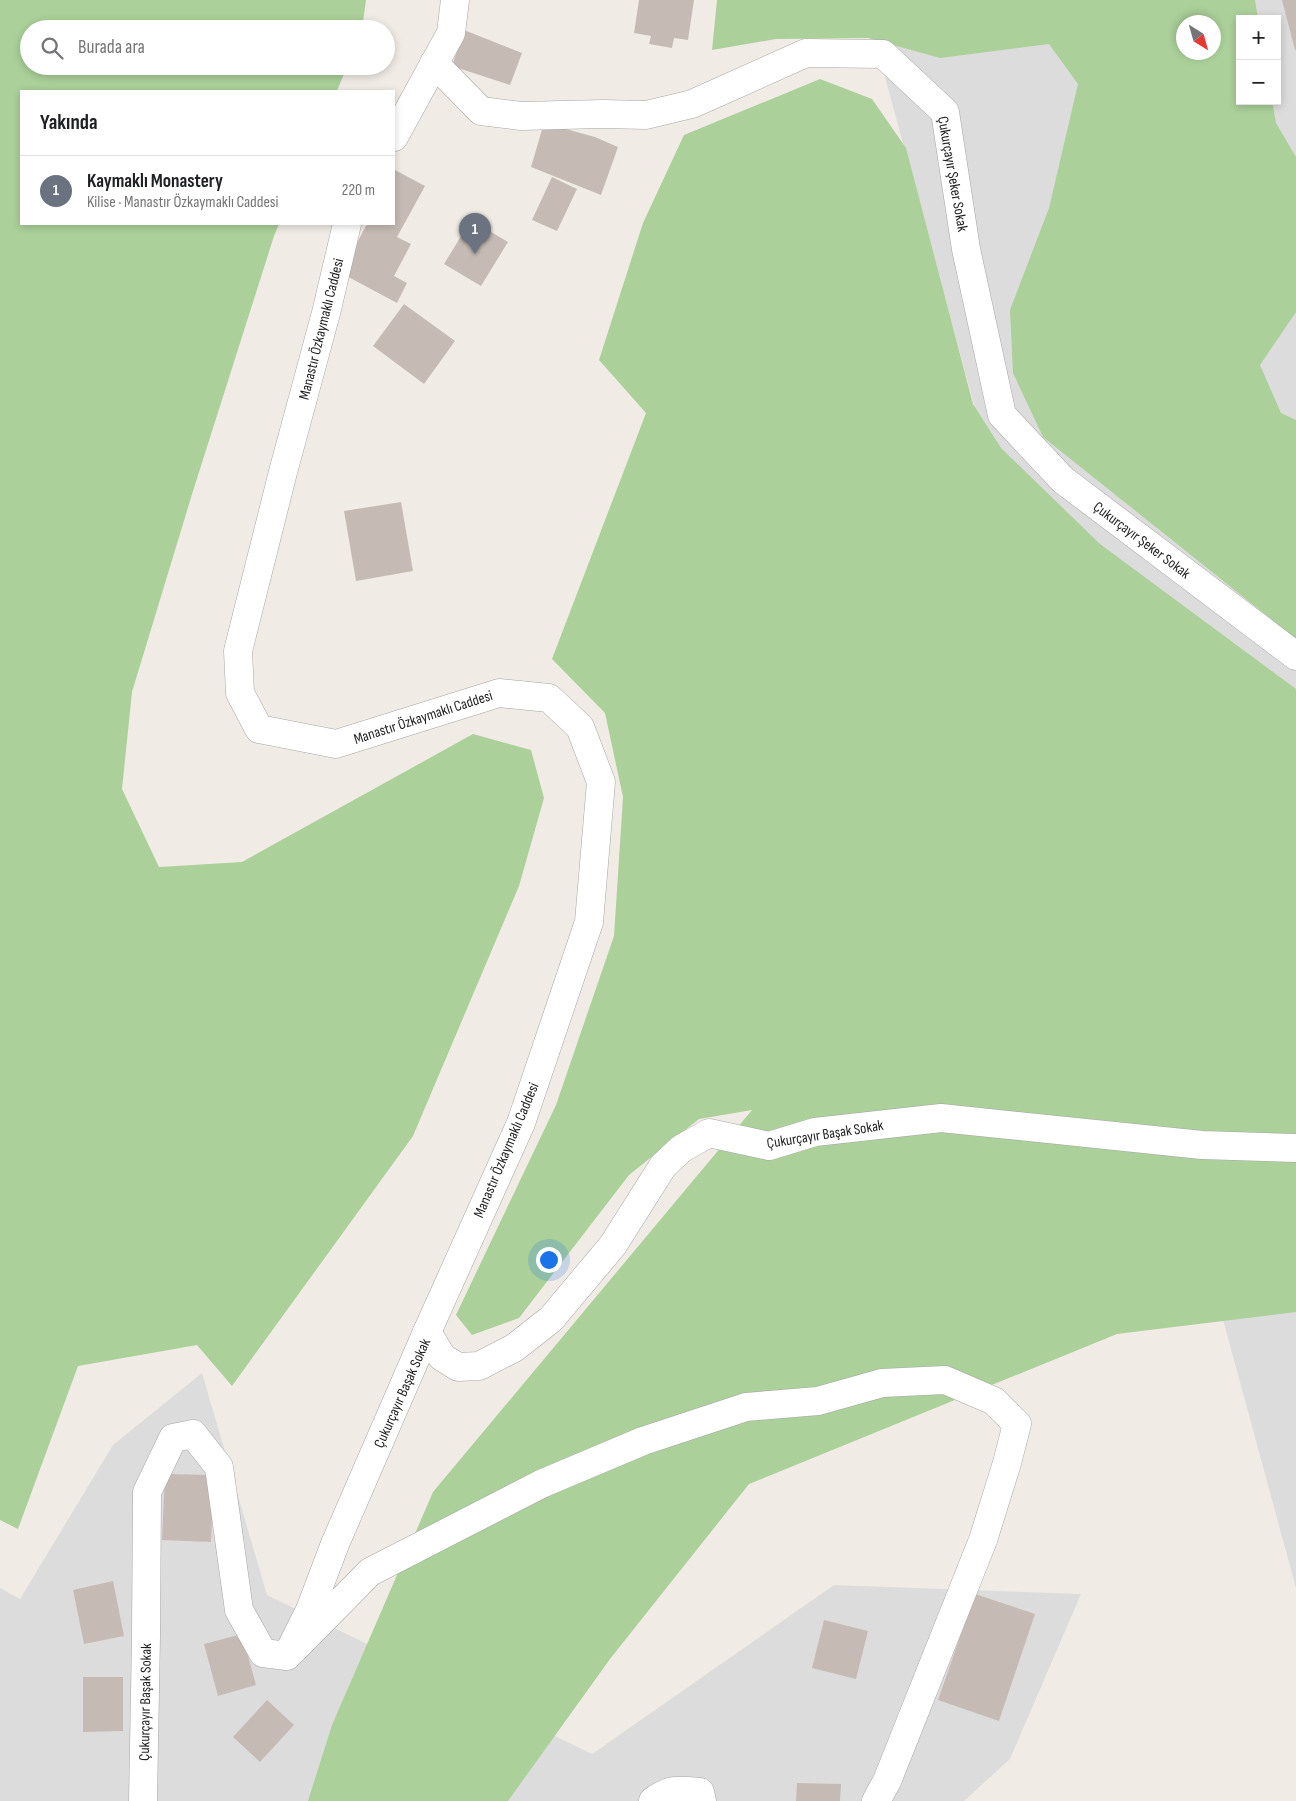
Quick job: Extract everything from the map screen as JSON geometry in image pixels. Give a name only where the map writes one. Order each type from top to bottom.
[{"type":"street","points":[[395,135],[451,33],[455,0]]},
{"type":"street","name":"Çukurçayır Şeker Sokak","points":[[434,63],[481,111],[521,116],[646,115],[692,104],[806,53],[883,54],[945,112],[966,249],[1002,415],[1064,480],[1296,656]]},
{"type":"street","name":"Manastır Özkaymaklı Caddesi","points":[[347,225],[326,313],[283,472],[238,651],[240,693],[259,729],[336,744],[499,693],[549,698],[580,727],[601,782],[589,922],[520,1123],[427,1332]]},
{"type":"street","name":"Çukurçayır Başak Sokak","points":[[427,1332],[442,1357],[458,1368],[480,1366],[514,1348],[551,1318],[613,1245],[664,1166],[681,1150],[709,1133],[769,1146],[815,1132],[941,1118],[1202,1146],[1296,1148]]},
{"type":"street","name":"Çukurçayır Başak Sokak","points":[[143,1801],[147,1492],[173,1438],[194,1434],[219,1467],[238,1610],[263,1653],[287,1656],[310,1610],[335,1544],[427,1332]]},
{"type":"street","points":[[287,1656],[370,1572],[541,1484],[643,1442],[746,1408],[818,1402],[882,1382],[945,1380],[994,1401],[1017,1424],[984,1540],[886,1781],[876,1801]]},
{"type":"street","points":[[653,1801],[663,1793],[676,1790],[700,1792],[702,1801]]},
{"type":"shaded area","points":[[864,0],[1296,0],[1296,1588]]},
{"type":"shaded area","points":[[202,1373],[267,1595],[592,1754],[834,1585],[1081,1594],[1010,1759],[964,1801],[0,1801],[0,1588],[20,1599],[113,1445]]},
{"type":"green space","points":[[0,0],[366,0],[363,20],[20,20],[20,75],[343,75],[337,90],[20,90],[20,225],[279,225],[193,491],[132,692],[122,789],[159,867],[242,862],[473,734],[531,750],[544,798],[519,886],[413,1136],[232,1386],[197,1345],[78,1366],[18,1529],[0,1520]]},
{"type":"green space","points":[[717,0],[1255,0],[1257,15],[1236,15],[1236,105],[1273,105],[1276,123],[1296,157],[1296,312],[1260,365],[1281,413],[1296,420],[1296,639],[1043,437],[1013,373],[1010,310],[1049,208],[1078,84],[1049,44],[940,58],[868,38],[776,39],[712,50]]},
{"type":"green space","points":[[820,79],[872,99],[906,148],[973,404],[1001,448],[1100,544],[1296,689],[1296,1312],[1117,1334],[749,1484],[610,1659],[508,1801],[308,1801],[332,1725],[433,1492],[752,1110],[699,1119],[629,1175],[519,1318],[472,1335],[456,1315],[556,1105],[614,936],[623,797],[605,713],[552,659],[646,413],[599,360],[643,223],[684,135]]},
{"type":"building","points":[[639,0],[694,0],[688,40],[674,38],[672,48],[649,44],[651,36],[634,33]]},
{"type":"building","points":[[1282,0],[1296,0],[1296,50],[1295,50]]},
{"type":"building","points":[[464,30],[522,53],[510,85],[452,66]]},
{"type":"building","points":[[544,123],[595,137],[618,147],[601,195],[531,167]]},
{"type":"building","points":[[395,170],[425,186],[397,237],[411,244],[394,276],[407,283],[397,303],[341,273],[366,225],[395,225]]},
{"type":"building","points":[[552,177],[577,189],[557,231],[532,220]]},
{"type":"building","points":[[471,220],[508,242],[481,286],[444,264]]},
{"type":"building","points":[[404,304],[455,341],[424,384],[373,346]]},
{"type":"building","points":[[401,502],[413,571],[356,581],[344,511]]},
{"type":"building","points":[[165,1474],[214,1475],[211,1542],[162,1540]]},
{"type":"building","points":[[113,1581],[124,1636],[84,1644],[73,1590]]},
{"type":"building","points":[[975,1594],[1035,1614],[999,1721],[938,1700]]},
{"type":"building","points":[[824,1620],[868,1631],[856,1679],[812,1668]]},
{"type":"building","points":[[242,1634],[256,1685],[218,1696],[204,1644]]},
{"type":"building","points":[[83,1677],[123,1677],[123,1731],[83,1732]]},
{"type":"building","points":[[267,1700],[294,1725],[260,1762],[233,1737]]},
{"type":"building","points":[[797,1783],[841,1784],[840,1801],[796,1801]]},
{"type":"place","name":"Kaymaklı Monastery","points":[[475,254]]}]
